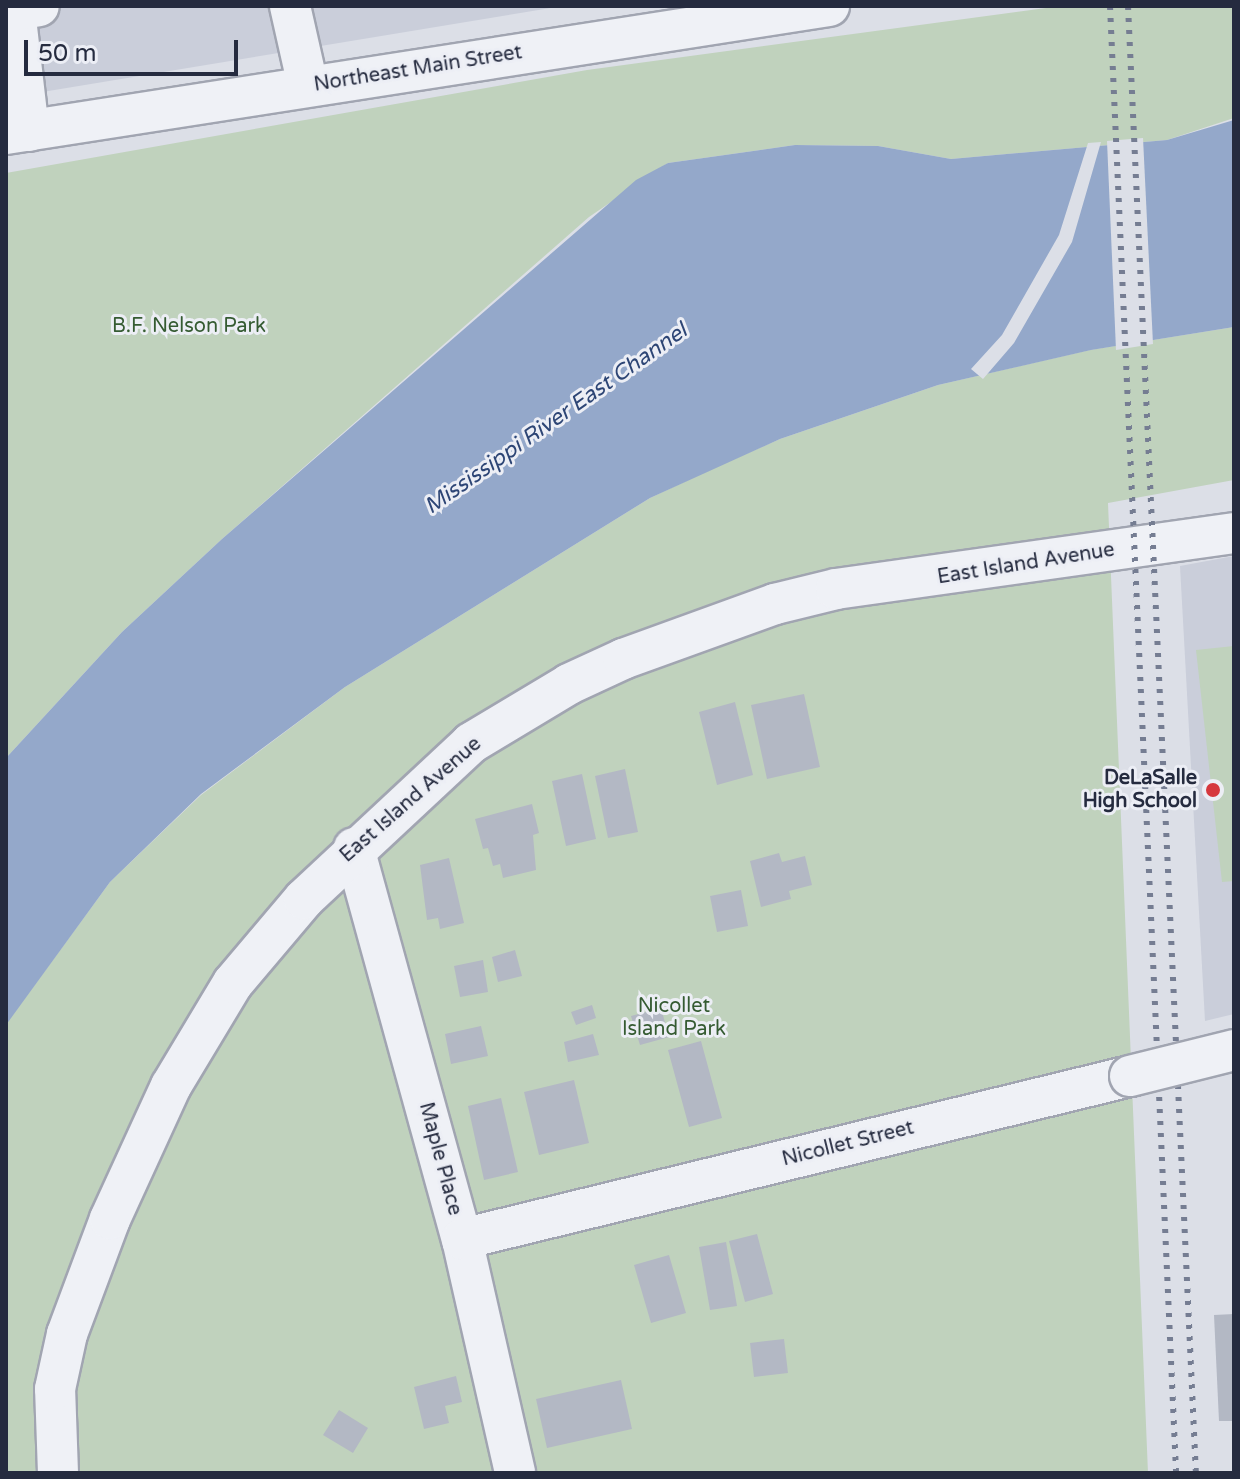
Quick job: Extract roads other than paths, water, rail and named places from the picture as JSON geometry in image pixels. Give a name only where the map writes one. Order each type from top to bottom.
[{"type":"street","points":[[18,132],[15,10],[39,6]]},
{"type":"street","points":[[290,6],[308,86]]},
{"type":"street","name":"Northeast Main Street","points":[[18,132],[308,86],[599,23],[829,6]]},
{"type":"street","name":"East Island Avenue","points":[[58,1473],[55,1389],[67,1334],[144,1141],[233,983],[354,848],[471,743],[569,684],[693,629],[836,589],[1234,533]]},
{"type":"street","name":"Maple Place","points":[[354,848],[462,1239],[515,1473]]},
{"type":"street","name":"Nicollet Street","points":[[462,1239],[1234,1050]]},
{"type":"water","name":"Mississippi River East Channel","points":[[1234,120],[1234,327],[1091,350],[938,385],[780,439],[650,498],[345,687],[201,794],[110,882],[6,1025],[6,758],[122,632],[222,539],[636,180],[668,163],[795,145],[878,146],[951,159],[1167,140]]},
{"type":"railway","points":[[1110,6],[1176,1473]]},
{"type":"railway","points":[[1128,6],[1196,1473]]},
{"type":"place","name":"DeLaSalle High School","points":[[1213,790]]},
{"type":"park label","name":"B.F. Nelson Park","points":[[189,326]]},
{"type":"park label","name":"Nicollet Island Park","points":[[674,1018]]}]
